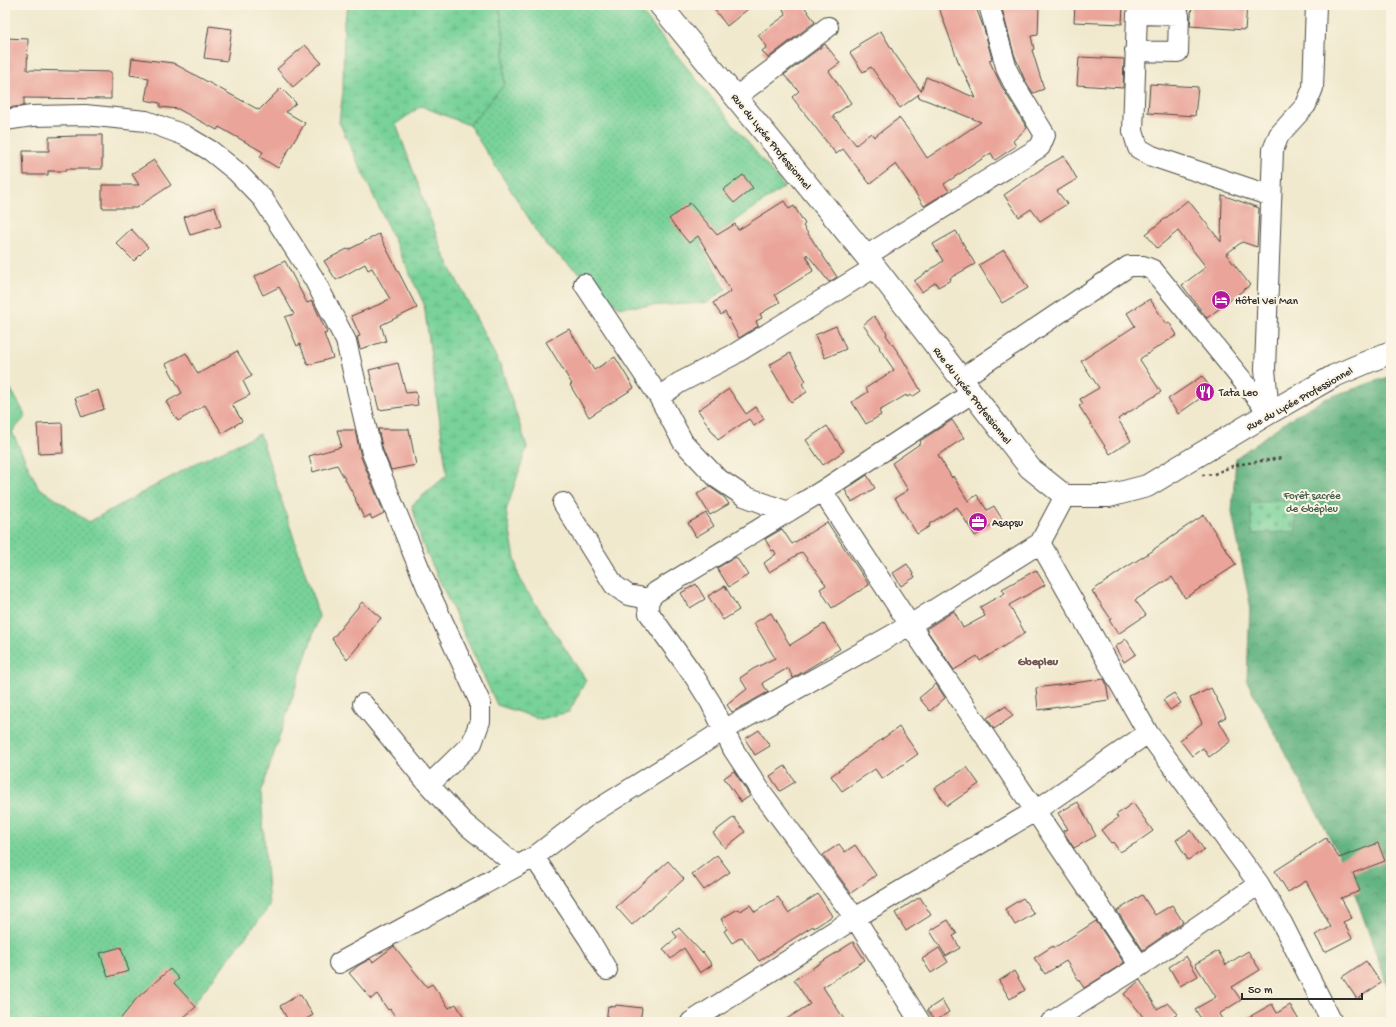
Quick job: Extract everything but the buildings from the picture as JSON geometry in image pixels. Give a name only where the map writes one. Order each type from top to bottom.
[{"type":"main road","name":"Rue du Lycée Professionnel","points":[[660,5],[871,262],[1030,468],[1065,496],[1109,496],[1147,486],[1334,376],[1391,352]]},
{"type":"street","points":[[659,397],[679,384],[733,355],[1040,147],[1046,135],[1014,84],[1007,70],[989,5]]},
{"type":"street","points":[[1269,413],[1265,369],[1273,150],[1279,135],[1306,105],[1313,88],[1316,5]]},
{"type":"street","points":[[736,97],[828,27]]},
{"type":"street","points":[[1135,51],[1133,132],[1138,148],[1152,156],[1271,196]]},
{"type":"street","points":[[5,120],[32,116],[85,115],[146,121],[184,135],[211,151],[237,172],[263,199],[314,279],[346,341],[372,453],[428,592],[480,702],[480,721],[472,742],[429,785]]},
{"type":"street","points":[[920,1022],[855,918],[762,792],[733,749],[711,703],[694,676],[649,613],[649,598],[656,592],[822,491],[1129,266],[1143,266],[1153,270],[1269,413]]},
{"type":"street","points":[[584,284],[659,397],[683,442],[716,478],[744,496],[788,512]]},
{"type":"street","points":[[822,491],[910,625],[1140,966]]},
{"type":"street","points":[[339,962],[534,857],[589,815],[724,730],[910,625],[1040,542],[1065,496]]},
{"type":"street","points":[[563,503],[614,585],[628,595],[649,598]]},
{"type":"street","points":[[1040,542],[1148,733],[1259,884],[1282,923],[1332,1022]]},
{"type":"street","points":[[363,704],[429,785],[464,823],[517,866]]},
{"type":"street","points":[[697,1020],[855,918],[1035,811],[1148,733]]},
{"type":"street","points":[[534,857],[589,939],[607,970]]},
{"type":"street","points":[[1051,1022],[1140,966],[1259,884]]},
{"type":"path","points":[[1187,462],[1197,476],[1214,474],[1235,465],[1282,458]]},
{"type":"green space","points":[[349,5],[499,5],[504,38],[504,85],[469,125],[421,106],[396,124],[443,253],[501,367],[527,447],[506,511],[519,579],[586,680],[569,712],[540,719],[497,705],[422,543],[412,505],[447,475],[424,304],[339,122],[343,92],[344,20]]},
{"type":"green space","points":[[499,5],[636,5],[784,187],[701,245],[726,289],[707,303],[619,307],[546,245],[469,125],[504,85],[504,38]]},
{"type":"green space","name":"Forêt sacrée de Gbêpleu","points":[[1391,376],[1391,1010],[1388,988],[1346,868],[1247,681],[1250,604],[1232,512],[1236,458],[1288,420],[1324,399]]},
{"type":"green space","points":[[5,379],[26,416],[12,432],[38,487],[89,522],[196,463],[260,434],[319,616],[261,793],[269,907],[179,1022],[5,1022]]},
{"type":"green space","points":[[1294,500],[1296,531],[1252,534],[1250,503]]},
{"type":"place","name":"Hôtel Vei Man","points":[[1221,300]]},
{"type":"place","name":"Tata Leo","points":[[1205,392]]},
{"type":"place","name":"Asapsu","points":[[978,522]]},
{"type":"district","name":"Gbepleu","points":[[1038,661]]}]
